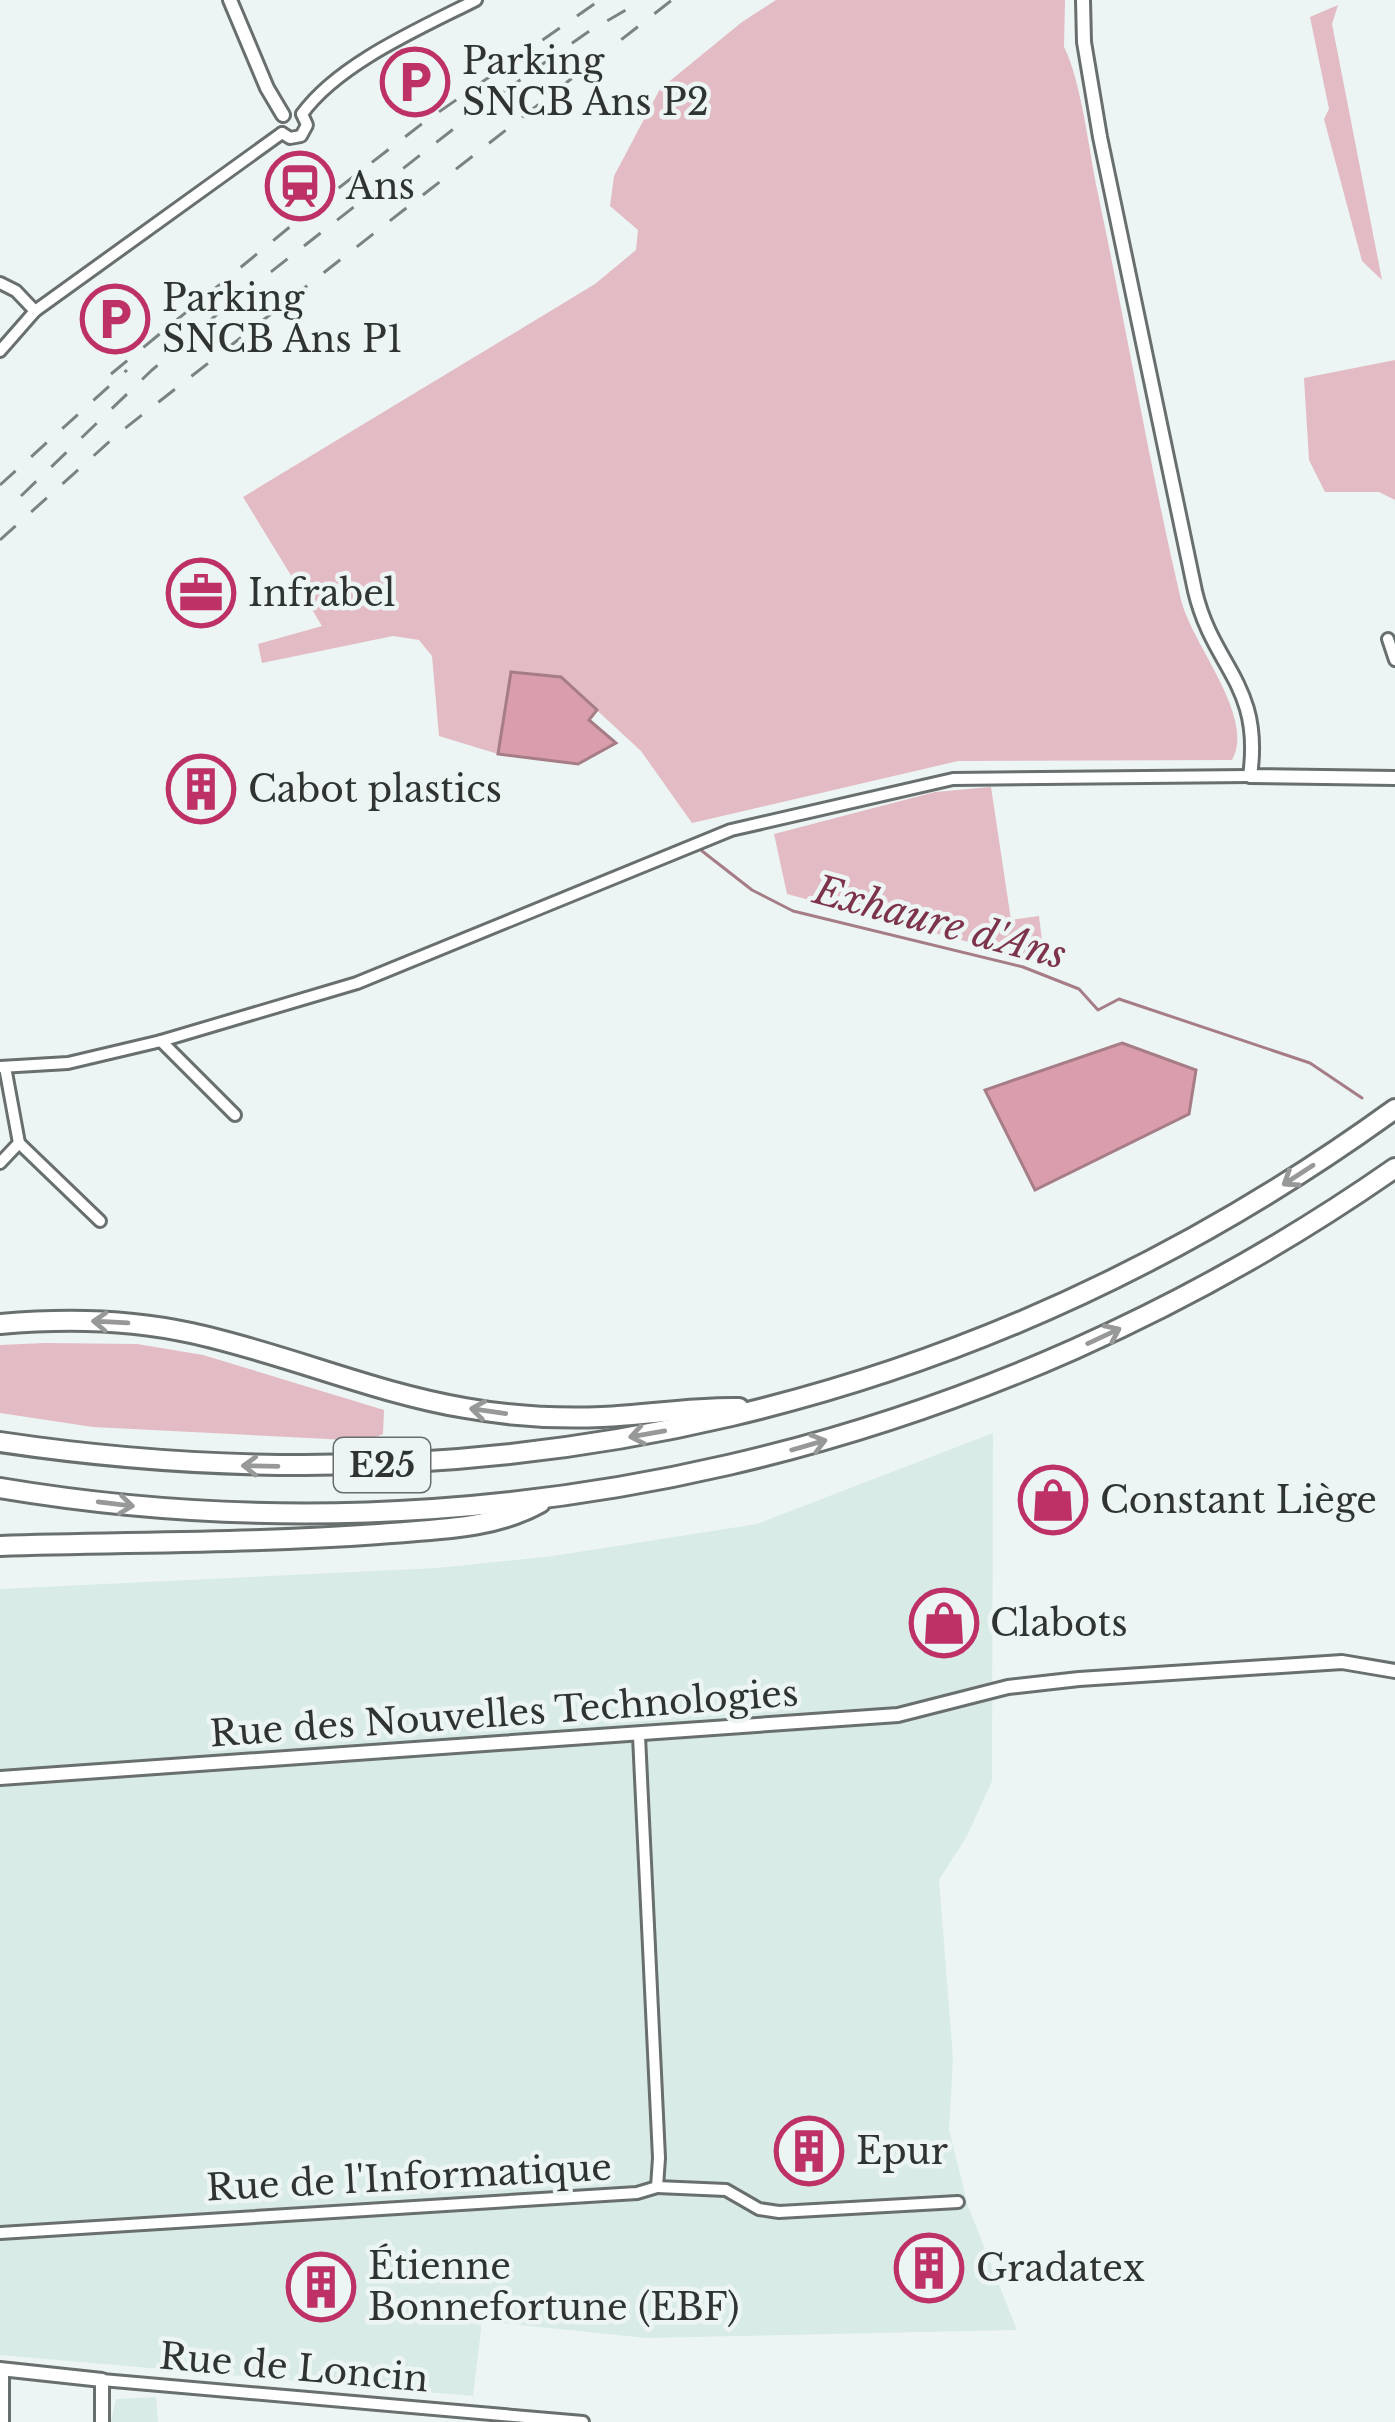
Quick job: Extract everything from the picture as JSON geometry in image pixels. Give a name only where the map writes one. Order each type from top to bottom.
[{"type":"highway","name":"E25","points":[[0,1442],[129,1460],[350,1467],[566,1449],[700,1424],[762,1409],[979,1339],[1103,1286],[1270,1193],[1395,1109]]},
{"type":"highway","name":"E25","points":[[0,1488],[162,1510],[375,1513],[549,1498],[740,1465],[870,1428],[997,1383],[1122,1328],[1234,1270],[1395,1168]]},
{"type":"highway","points":[[0,1324],[46,1319],[141,1324],[248,1347],[414,1397],[518,1415],[605,1417],[702,1407],[762,1409]]},
{"type":"highway","points":[[0,1546],[336,1537],[445,1528],[512,1519],[549,1498]]},
{"type":"street","points":[[230,0],[283,115],[282,133]]},
{"type":"street","points":[[302,114],[345,74],[474,0]]},
{"type":"street","points":[[1083,0],[1084,42],[1100,137],[1195,591],[1205,625],[1246,698],[1252,737],[1250,776]]},
{"type":"street","points":[[282,133],[290,138],[301,136],[307,125],[302,114],[293,110],[283,115]]},
{"type":"street","points":[[0,351],[35,311],[282,133]]},
{"type":"street","points":[[0,283],[16,291],[35,311]]},
{"type":"street","points":[[1388,639],[1395,660]]},
{"type":"street","points":[[100,1221],[19,1143],[3,1067],[68,1063],[161,1041],[357,983],[731,830],[953,779],[1395,778]]},
{"type":"street","points":[[161,1041],[235,1115]]},
{"type":"street","points":[[0,1163],[19,1143]]},
{"type":"street","name":"Rue des Nouvelles Technologies","points":[[0,1778],[898,1715],[1009,1688],[1079,1679],[1342,1662],[1395,1671]]},
{"type":"street","name":"Rue de l'Informatique","points":[[0,2233],[638,2193],[657,2187],[639,1736]]},
{"type":"street","points":[[657,2187],[726,2189],[760,2209],[779,2212],[958,2202]]},
{"type":"street","points":[[1,2369],[3,2422]]},
{"type":"street","name":"Rue de Loncin","points":[[1,2369],[583,2422]]},
{"type":"street","points":[[102,2380],[102,2422]]},
{"type":"shaded area","points":[[776,0],[1065,0],[1064,47],[1080,96],[1169,549],[1187,618],[1236,723],[1232,760],[958,761],[692,823],[641,751],[561,677],[511,672],[498,754],[439,736],[432,656],[419,640],[393,636],[262,663],[258,644],[322,626],[243,497],[595,284],[636,250],[638,230],[610,206],[614,176],[660,89]]},
{"type":"shaded area","points":[[1338,5],[1332,24],[1382,280],[1362,261],[1324,119],[1329,109],[1310,17]]},
{"type":"shaded area","points":[[1395,360],[1395,500],[1379,492],[1325,492],[1309,460],[1304,378]]},
{"type":"shaded area","points":[[511,672],[561,677],[597,710],[589,720],[616,743],[578,764],[498,754]]},
{"type":"shaded area","points":[[991,787],[1011,920],[1039,916],[1045,966],[787,894],[774,834],[935,792]]},
{"type":"shaded area","points":[[1122,1043],[1196,1070],[1189,1114],[1035,1190],[985,1090]]},
{"type":"shaded area","points":[[137,1344],[203,1355],[384,1410],[383,1434],[367,1441],[93,1427],[0,1413],[0,1345]]},
{"type":"shaded area","points":[[993,1433],[992,1781],[967,1836],[939,1880],[953,2058],[949,2130],[968,2206],[1017,2330],[646,2338],[482,2321],[473,2396],[0,2355],[0,1589],[437,1568],[553,1556],[757,1524]]},
{"type":"shaded area","points":[[156,2397],[158,2422],[111,2422],[116,2399]]},
{"type":"waterway","name":"Exhaure d'Ans","points":[[702,851],[752,890],[793,911],[1023,967],[1079,989],[1098,1010],[1119,999],[1310,1063],[1362,1098]]},
{"type":"railway","points":[[111,374],[423,123],[600,0]]},
{"type":"railway","points":[[21,496],[221,311],[479,109],[588,32],[643,0]]},
{"type":"railway","points":[[0,540],[119,433],[672,0]]},
{"type":"railway","points":[[0,485],[127,370]]},
{"type":"place","name":"Parking SNCB Ans P2","points":[[415,82]]},
{"type":"place","name":"Ans","points":[[300,186]]},
{"type":"place","name":"Parking SNCB Ans P1","points":[[115,319]]},
{"type":"place","name":"Infrabel","points":[[201,593]]},
{"type":"place","name":"Cabot plastics","points":[[201,789]]},
{"type":"place","name":"Constant Liège","points":[[1053,1500]]},
{"type":"place","name":"Clabots","points":[[944,1623]]},
{"type":"place","name":"Epur","points":[[809,2151]]},
{"type":"place","name":"Gradatex","points":[[929,2268]]},
{"type":"place","name":"Étienne Bonnefortune (EBF)","points":[[321,2287]]}]
